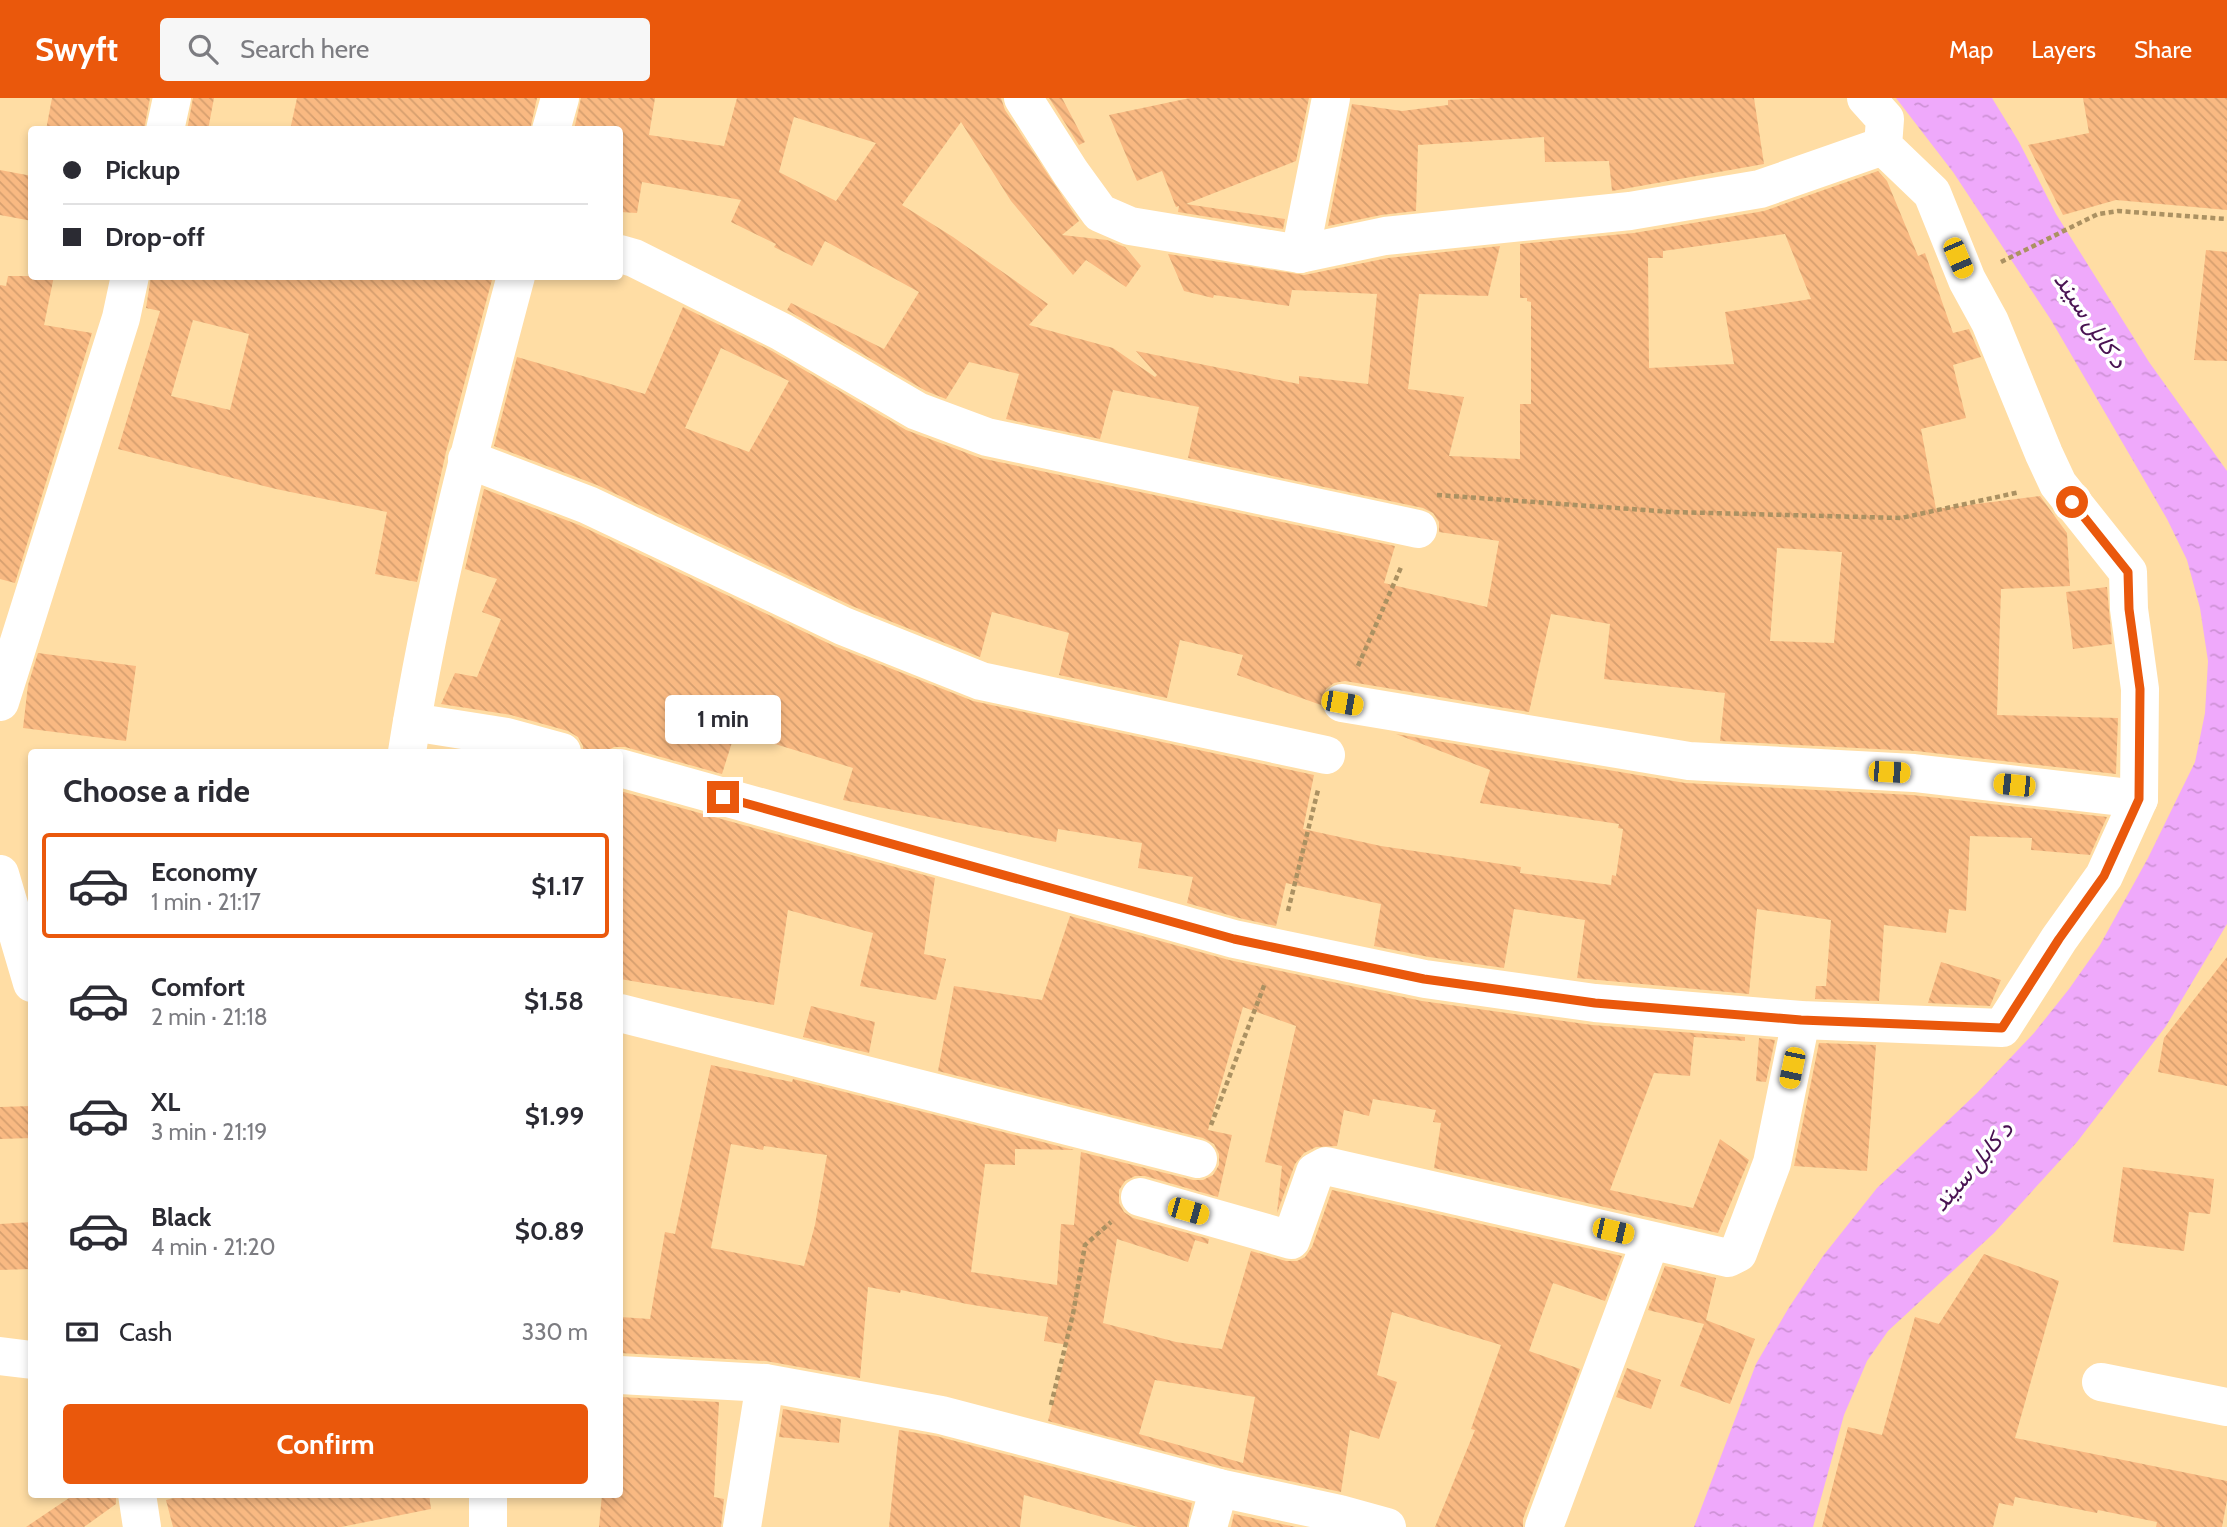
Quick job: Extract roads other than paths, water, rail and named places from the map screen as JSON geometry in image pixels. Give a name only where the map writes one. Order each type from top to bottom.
[{"type":"street","points":[[166,126],[172,98]]},
{"type":"street","points":[[552,126],[560,98]]},
{"type":"street","points":[[1023,98],[1071,173],[1100,212],[1130,226],[1300,254],[1385,236],[1630,211],[1760,189],[1883,146]]},
{"type":"street","points":[[1300,254],[1331,98]]},
{"type":"street","points":[[623,769],[1234,939],[1424,979],[1595,1003],[1801,1020],[2002,1028],[2059,939],[2104,876],[2139,799],[2140,689],[2129,609],[2128,572],[2058,484],[1990,322],[1967,280],[1932,194],[1883,146],[1885,119],[1866,98]]},
{"type":"street","points":[[623,255],[782,332],[917,411],[987,437],[1418,529]]},
{"type":"street","points":[[0,702],[121,318],[129,280]]},
{"type":"street","points":[[515,280],[467,459],[417,685],[409,737],[508,737],[551,749]]},
{"type":"street","points":[[467,459],[588,505],[843,626],[981,681],[1326,755]]},
{"type":"street","points":[[1342,703],[1689,761],[1914,773],[2139,799]]},
{"type":"street","points":[[0,874],[28,970]]},
{"type":"street","points":[[623,1014],[1198,1159]]},
{"type":"street","points":[[1140,1197],[1291,1240],[1315,1172],[1326,1166],[1728,1258],[1738,1254],[1772,1163],[1801,1020]]},
{"type":"street","points":[[1544,1527],[1646,1254]]},
{"type":"street","points":[[0,1356],[28,1360]]},
{"type":"street","points":[[623,1375],[765,1383],[941,1415],[1219,1488],[1387,1527]]},
{"type":"street","points":[[2101,1382],[2227,1406]]},
{"type":"street","points":[[742,1527],[765,1383]]},
{"type":"street","points":[[1208,1527],[1219,1488]]},
{"type":"street","points":[[138,1498],[142,1527]]},
{"type":"street","points":[[488,1498],[488,1527]]},
{"type":"water","name":"د کابل سيند","points":[[1896,98],[1992,98],[2019,142],[2056,214],[2149,362],[2227,471],[2227,924],[2166,1026],[2077,1142],[1994,1233],[1888,1331],[1867,1361],[1844,1415],[1813,1527],[1694,1527],[1756,1364],[1788,1309],[1823,1256],[1877,1188],[1977,1093],[2034,1033],[2100,945],[2148,858],[2195,762],[2205,713],[2208,661],[2200,608],[2187,560],[2167,519],[2051,320],[1953,172]]}]
